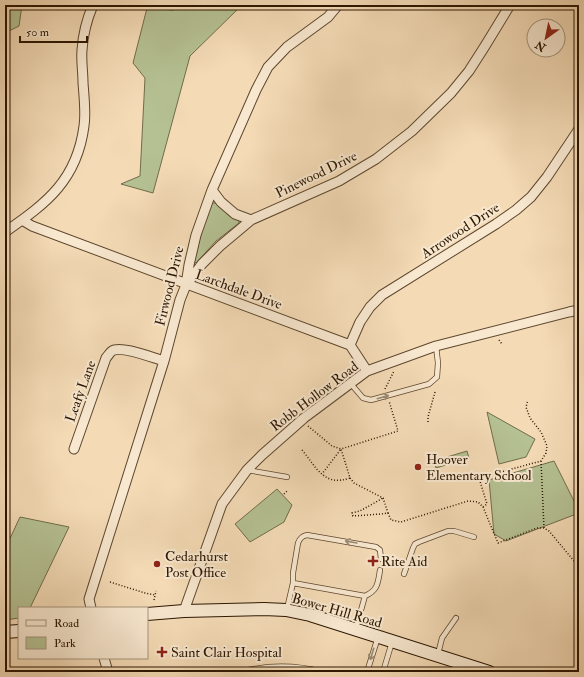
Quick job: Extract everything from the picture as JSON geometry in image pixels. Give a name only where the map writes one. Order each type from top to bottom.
[{"type":"main road","name":"Bower Hill Road","points":[[148,614],[184,611],[264,609],[286,610],[310,615],[489,672]]},
{"type":"main road","points":[[5,632],[18,631]]},
{"type":"street","points":[[5,232],[52,196],[72,168],[80,148],[85,124],[82,51],[85,29],[92,5]]},
{"type":"street","name":"Firwood Drive","points":[[90,607],[90,599],[164,361],[180,300],[186,285],[196,235],[212,190],[256,90],[268,67],[287,47],[328,17],[338,5]]},
{"type":"street","name":"Pinewood Drive","points":[[186,285],[202,264],[220,246],[251,220],[339,181],[376,158],[412,131],[451,93],[469,71],[510,5]]},
{"type":"street","name":"Arrowood Drive","points":[[350,345],[360,322],[370,307],[382,295],[496,224],[516,210],[530,197],[547,178],[579,129]]},
{"type":"street","points":[[212,190],[221,202],[235,214],[251,220]]},
{"type":"street","name":"Larchdale Drive","points":[[22,220],[32,226],[186,285],[350,345]]},
{"type":"street","name":"Robb Hollow Road","points":[[184,611],[222,504],[247,470],[304,418],[367,372],[436,346],[579,310]]},
{"type":"street","points":[[350,345],[367,372]]},
{"type":"street","name":"Leafy Lane","points":[[74,449],[106,358],[112,351],[118,348],[126,349],[164,361]]},
{"type":"street","points":[[104,659],[108,672]]},
{"type":"lane","points":[[351,384],[363,398],[371,400],[429,384],[437,377],[438,363],[436,346]]},
{"type":"lane","points":[[247,470],[287,477]]},
{"type":"lane","points":[[404,574],[415,544],[448,531],[454,531],[474,537]]},
{"type":"lane","points":[[286,610],[293,583],[293,573],[299,540],[304,536],[307,535],[373,546],[380,550],[382,559]]},
{"type":"lane","points":[[356,630],[365,596],[378,585],[380,570]]},
{"type":"lane","points":[[293,583],[365,596]]},
{"type":"lane","points":[[438,656],[442,638],[456,618]]},
{"type":"lane","points":[[367,672],[378,637]]},
{"type":"lane","points":[[383,672],[392,642]]},
{"type":"lane","points":[[240,672],[250,669],[273,667],[300,667],[322,672]]},
{"type":"path","points":[[498,338],[502,344]]},
{"type":"path","points":[[385,389],[396,367]]},
{"type":"path","points":[[428,422],[435,392]]},
{"type":"path","points":[[322,474],[341,449],[398,431],[389,400]]},
{"type":"path","points":[[528,400],[526,407],[530,418],[541,432],[547,446],[546,453],[541,461],[544,528]]},
{"type":"path","points":[[307,426],[332,446],[341,449]]},
{"type":"path","points":[[341,449],[350,478],[354,483],[383,498],[392,520],[401,522],[468,501],[478,502],[483,507],[498,543],[537,528],[544,528],[554,536],[579,567]]},
{"type":"path","points":[[302,450],[327,478],[342,481],[350,478]]},
{"type":"path","points":[[483,507],[487,504],[479,478],[541,461]]},
{"type":"path","points":[[284,494],[287,491]]},
{"type":"path","points":[[383,498],[360,511],[352,513],[353,516],[388,513]]},
{"type":"path","points":[[110,582],[155,595]]},
{"type":"path","points":[[154,600],[156,591]]},
{"type":"green space","points":[[5,5],[22,5],[19,26],[5,33]]},
{"type":"green space","points":[[182,5],[242,5],[190,56],[153,193],[121,184],[140,176],[145,78],[133,63],[147,8],[173,10]]},
{"type":"green space","points":[[211,203],[217,203],[228,215],[239,220],[239,223],[216,241],[196,263],[194,261]]},
{"type":"green space","points":[[487,412],[535,439],[526,457],[499,464]]},
{"type":"green space","points":[[467,451],[469,458],[436,468],[434,461]]},
{"type":"green space","points":[[554,461],[579,513],[506,541],[494,534],[489,480]]},
{"type":"green space","points":[[277,489],[292,505],[284,522],[250,542],[235,524]]},
{"type":"green space","points":[[20,517],[69,527],[30,607],[18,607],[18,618],[5,620],[5,549]]},
{"type":"place","name":"Hoover Elementary School","points":[[418,467]]},
{"type":"place","name":"Rite Aid","points":[[373,561]]},
{"type":"place","name":"Cedarhurst Post Office","points":[[157,564]]},
{"type":"place","name":"Saint Clair Hospital","points":[[162,652]]}]
